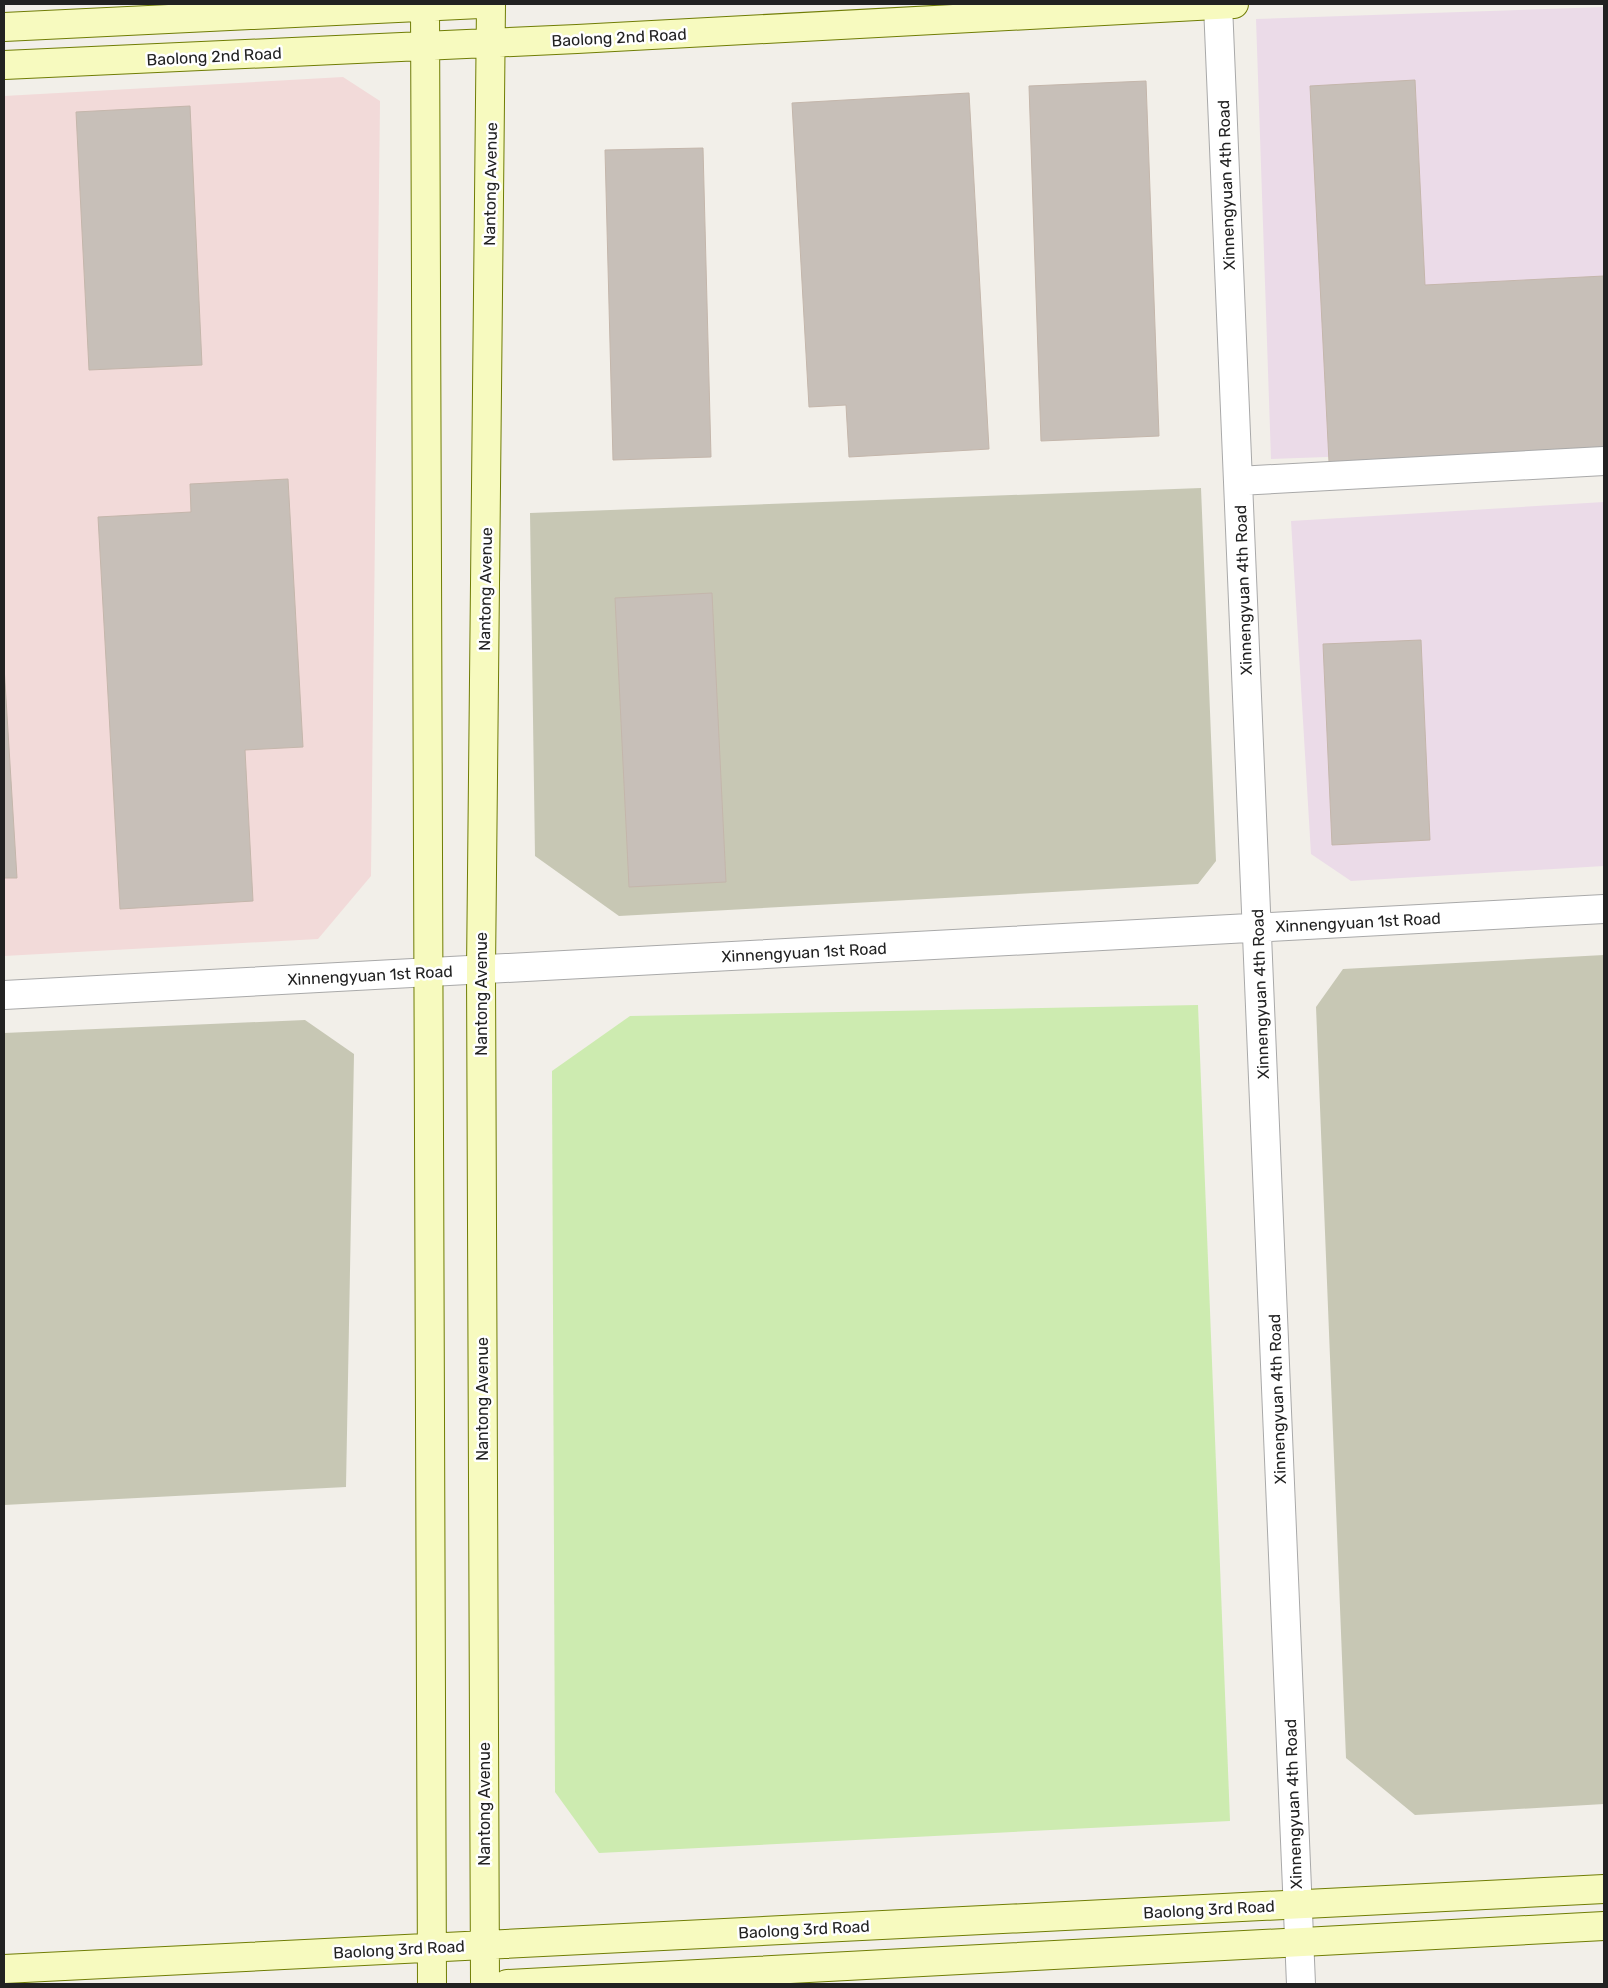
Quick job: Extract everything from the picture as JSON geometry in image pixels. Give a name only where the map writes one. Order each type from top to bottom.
[{"type":"street","points":[[4,27],[425,5],[480,4]]},
{"type":"street","name":"Nantong Avenue","points":[[486,1984],[481,970],[492,4]]},
{"type":"street","name":"Baolong 2nd Road","points":[[4,66],[491,43],[1226,4]]},
{"type":"street","name":"Xinnengyuan 4th Road","points":[[1226,4],[1238,481],[1301,1984]]},
{"type":"street","points":[[425,5],[432,1984]]},
{"type":"street","points":[[1238,481],[1604,461]]},
{"type":"street","name":"Xinnengyuan 1st Road","points":[[4,995],[1604,909]]},
{"type":"street","name":"Baolong 3rd Road","points":[[4,1968],[1604,1889]]},
{"type":"street","points":[[507,1984],[1604,1926]]},
{"type":"shaded area","points":[[1604,7],[1604,447],[1271,459],[1256,19]]},
{"type":"shaded area","points":[[343,77],[380,101],[371,876],[318,939],[4,956],[4,96]]},
{"type":"shaded area","points":[[1201,488],[1216,861],[1198,884],[619,916],[535,856],[530,513]]},
{"type":"shaded area","points":[[1604,502],[1604,866],[1351,881],[1311,854],[1291,521]]},
{"type":"shaded area","points":[[1604,955],[1604,1804],[1415,1815],[1346,1758],[1316,1007],[1343,969]]},
{"type":"shaded area","points":[[305,1020],[354,1054],[346,1487],[4,1505],[4,1033]]},
{"type":"green space","points":[[1198,1005],[1230,1821],[599,1853],[555,1792],[552,1071],[630,1016]]},
{"type":"building","points":[[1415,80],[1425,285],[1604,276],[1604,447],[1329,462],[1310,86]]},
{"type":"building","points":[[1146,81],[1159,436],[1041,441],[1029,86]]},
{"type":"building","points":[[969,93],[989,449],[849,457],[846,405],[809,407],[792,103]]},
{"type":"building","points":[[190,106],[202,365],[89,370],[76,112]]},
{"type":"building","points":[[703,148],[711,457],[613,460],[605,150]]},
{"type":"building","points":[[288,479],[303,747],[245,750],[253,901],[120,909],[98,517],[191,512],[190,484]]},
{"type":"building","points":[[712,593],[726,882],[629,887],[615,598]]},
{"type":"building","points":[[1421,640],[1430,840],[1332,845],[1323,644]]},
{"type":"building","points":[[4,666],[17,878],[4,878]]}]
